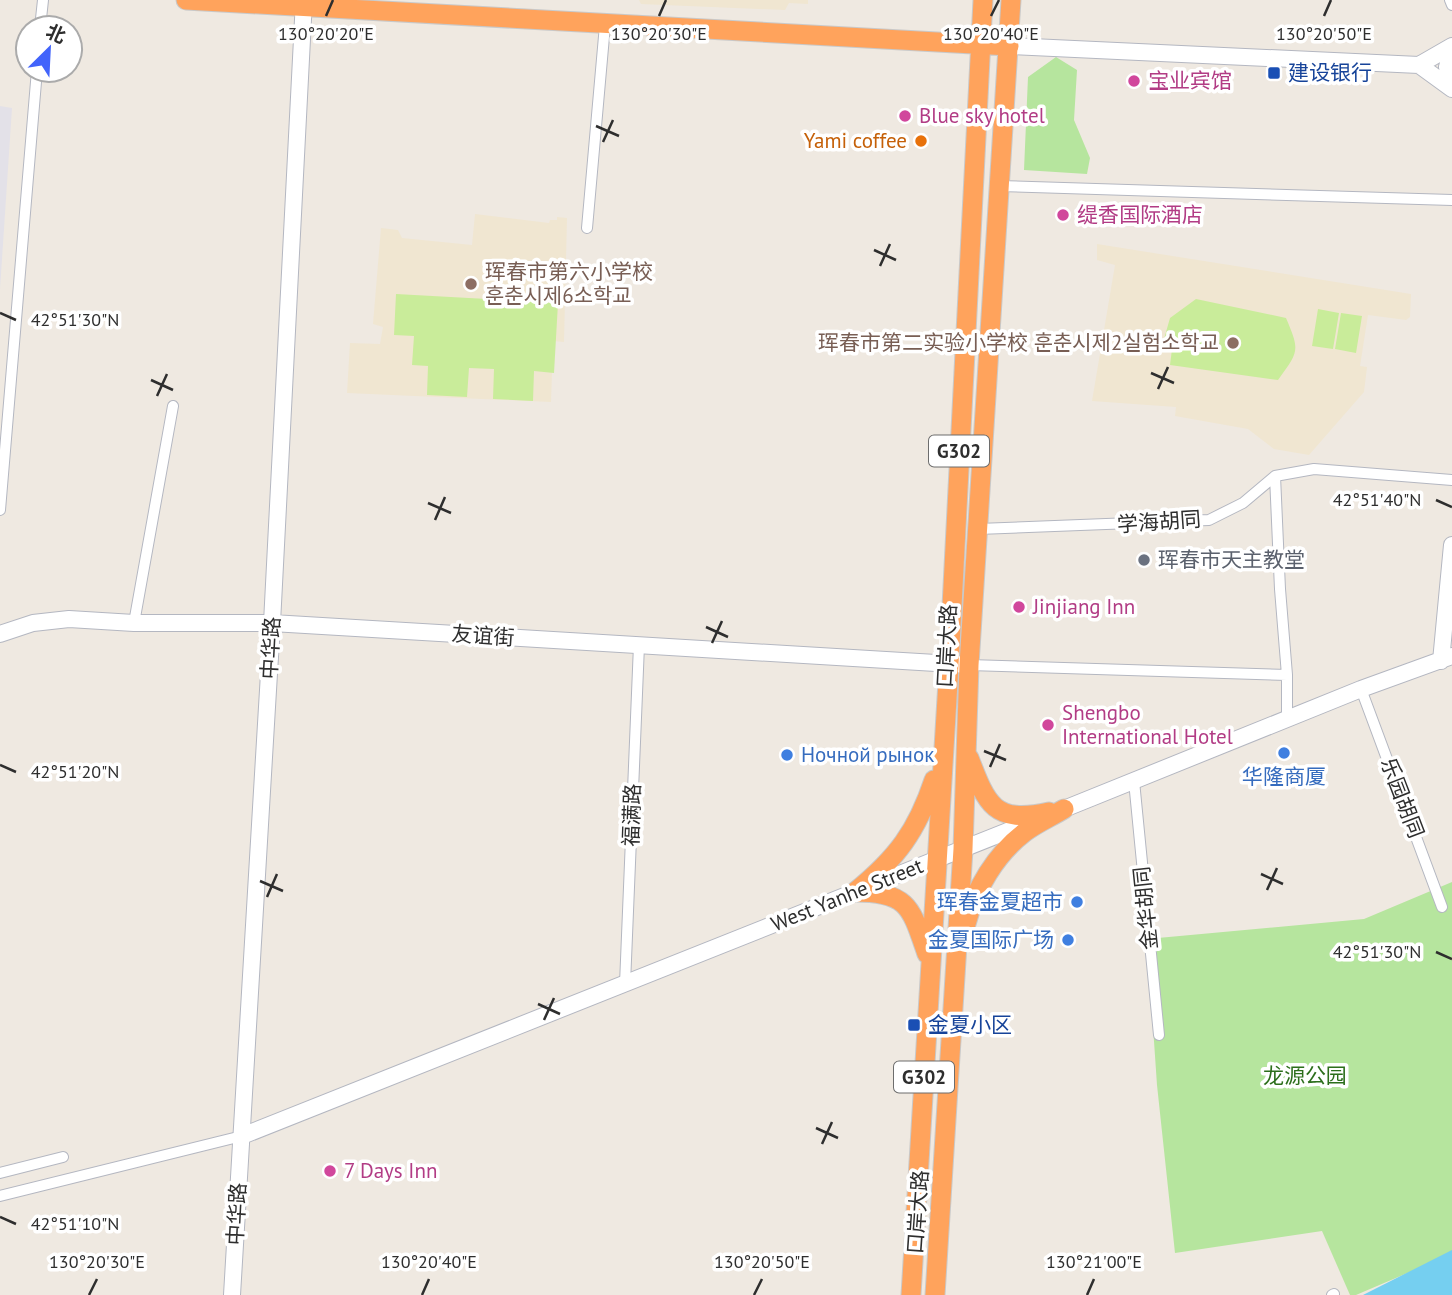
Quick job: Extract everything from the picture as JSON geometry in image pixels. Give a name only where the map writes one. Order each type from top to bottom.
[{"type":"highway","points":[[186,0],[304,4],[605,25],[1009,46]]},
{"type":"highway","name":"口岸大路","points":[[911,1295],[983,0]]},
{"type":"highway","name":"口岸大路","points":[[935,1295],[956,962],[969,665],[1012,0]]},
{"type":"highway","points":[[965,748],[984,794],[990,803],[1004,813],[1026,817],[1064,809]]},
{"type":"highway","points":[[855,892],[894,857],[918,822],[943,752]]},
{"type":"highway","points":[[956,962],[975,896],[1003,853],[1027,831],[1064,809]]},
{"type":"highway","points":[[855,892],[890,895],[908,908],[930,963]]},
{"type":"street","name":"中华路","points":[[232,1295],[272,623],[304,4]]},
{"type":"street","points":[[587,228],[605,25]]},
{"type":"street","points":[[1009,46],[1419,65],[1452,48]]},
{"type":"street","points":[[1452,48],[1447,67],[1452,87]]},
{"type":"street","points":[[1419,65],[1452,87]]},
{"type":"street","points":[[0,510],[36,84]]},
{"type":"street","points":[[999,186],[1452,200]]},
{"type":"street","points":[[134,623],[173,406]]},
{"type":"street","name":"学海胡同","points":[[978,529],[1209,520],[1243,503],[1275,476],[1314,469],[1452,480]]},
{"type":"street","points":[[1275,476],[1287,675],[1287,719]]},
{"type":"street","points":[[1446,658],[1452,545]]},
{"type":"street","name":"友谊街","points":[[0,634],[33,623],[69,619],[134,623],[272,623],[969,665]]},
{"type":"street","name":"福满路","points":[[625,984],[639,645]]},
{"type":"street","name":"West Yanhe Street","points":[[242,1136],[917,869],[936,859],[1361,689],[1446,658]]},
{"type":"street","points":[[969,665],[1287,675]]},
{"type":"street","name":"乐园胡同","points":[[1361,689],[1443,907]]},
{"type":"street","name":"金华胡同","points":[[1134,781],[1159,1035]]},
{"type":"street","points":[[0,1196],[242,1136]]},
{"type":"street","points":[[0,1173],[62,1157]]},
{"type":"shaded area","points":[[639,0],[808,0],[808,4],[789,3],[785,10],[641,4]]},
{"type":"shaded area","points":[[0,106],[12,108],[0,289]]},
{"type":"shaded area","name":"珲春市第六小学校 훈춘시제6소학교","points":[[475,214],[549,223],[550,220],[557,220],[557,217],[567,218],[564,342],[553,341],[551,402],[347,393],[350,343],[380,344],[383,327],[373,324],[381,228],[398,230],[402,238],[472,245]]},
{"type":"shaded area","name":"珲春市第二实验小学校 훈춘시제2실험소학교","points":[[1097,244],[1411,294],[1410,317],[1406,320],[1368,315],[1360,366],[1367,367],[1364,392],[1309,455],[1274,449],[1248,429],[1175,416],[1176,407],[1092,401],[1115,265],[1097,260]]},
{"type":"green space","points":[[1056,57],[1077,70],[1074,120],[1090,158],[1087,174],[1024,170],[1028,77]]},
{"type":"green space","points":[[396,294],[558,303],[554,373],[534,371],[533,401],[493,399],[494,369],[469,368],[467,397],[427,395],[428,366],[412,365],[414,336],[394,335]]},
{"type":"green space","points":[[1196,299],[1286,318],[1294,338],[1295,351],[1278,380],[1170,365],[1172,349],[1164,339],[1170,318]]},
{"type":"green space","points":[[1318,309],[1339,313],[1333,349],[1312,346]]},
{"type":"green space","points":[[1341,313],[1362,316],[1356,353],[1335,349]]},
{"type":"green space","name":"龙源公园","points":[[1452,882],[1452,1254],[1356,1295],[1350,1295],[1322,1231],[1175,1253],[1157,1085],[1147,939],[1364,919]]},
{"type":"water","points":[[1452,1250],[1452,1295],[1363,1295]]},
{"type":"place","name":"建设银行","points":[[1274,73]]},
{"type":"place","name":"宝业宾馆","points":[[1134,81]]},
{"type":"place","name":"Blue sky hotel","points":[[905,116]]},
{"type":"place","name":"Yami coffee","points":[[921,141]]},
{"type":"place","name":"缇香国际酒店","points":[[1063,215]]},
{"type":"place","name":"珲春市第六小学校 훈춘시제6소학교","points":[[471,284]]},
{"type":"place","name":"珲春市第二实验小学校 훈춘시제2실험소학교","points":[[1233,343]]},
{"type":"place","name":"珲春市天主教堂","points":[[1144,560]]},
{"type":"place","name":"Jinjiang Inn","points":[[1019,607]]},
{"type":"place","name":"Shengbo International Hotel","points":[[1048,725]]},
{"type":"place","name":"华隆商厦","points":[[1284,753]]},
{"type":"place","name":"Ночной рынок","points":[[787,755]]},
{"type":"place","name":"珲春金夏超市","points":[[1077,902]]},
{"type":"place","name":"金夏国际广场","points":[[1068,940]]},
{"type":"place","name":"金夏小区","points":[[914,1025]]},
{"type":"place","name":"7 Days Inn","points":[[330,1171]]}]
